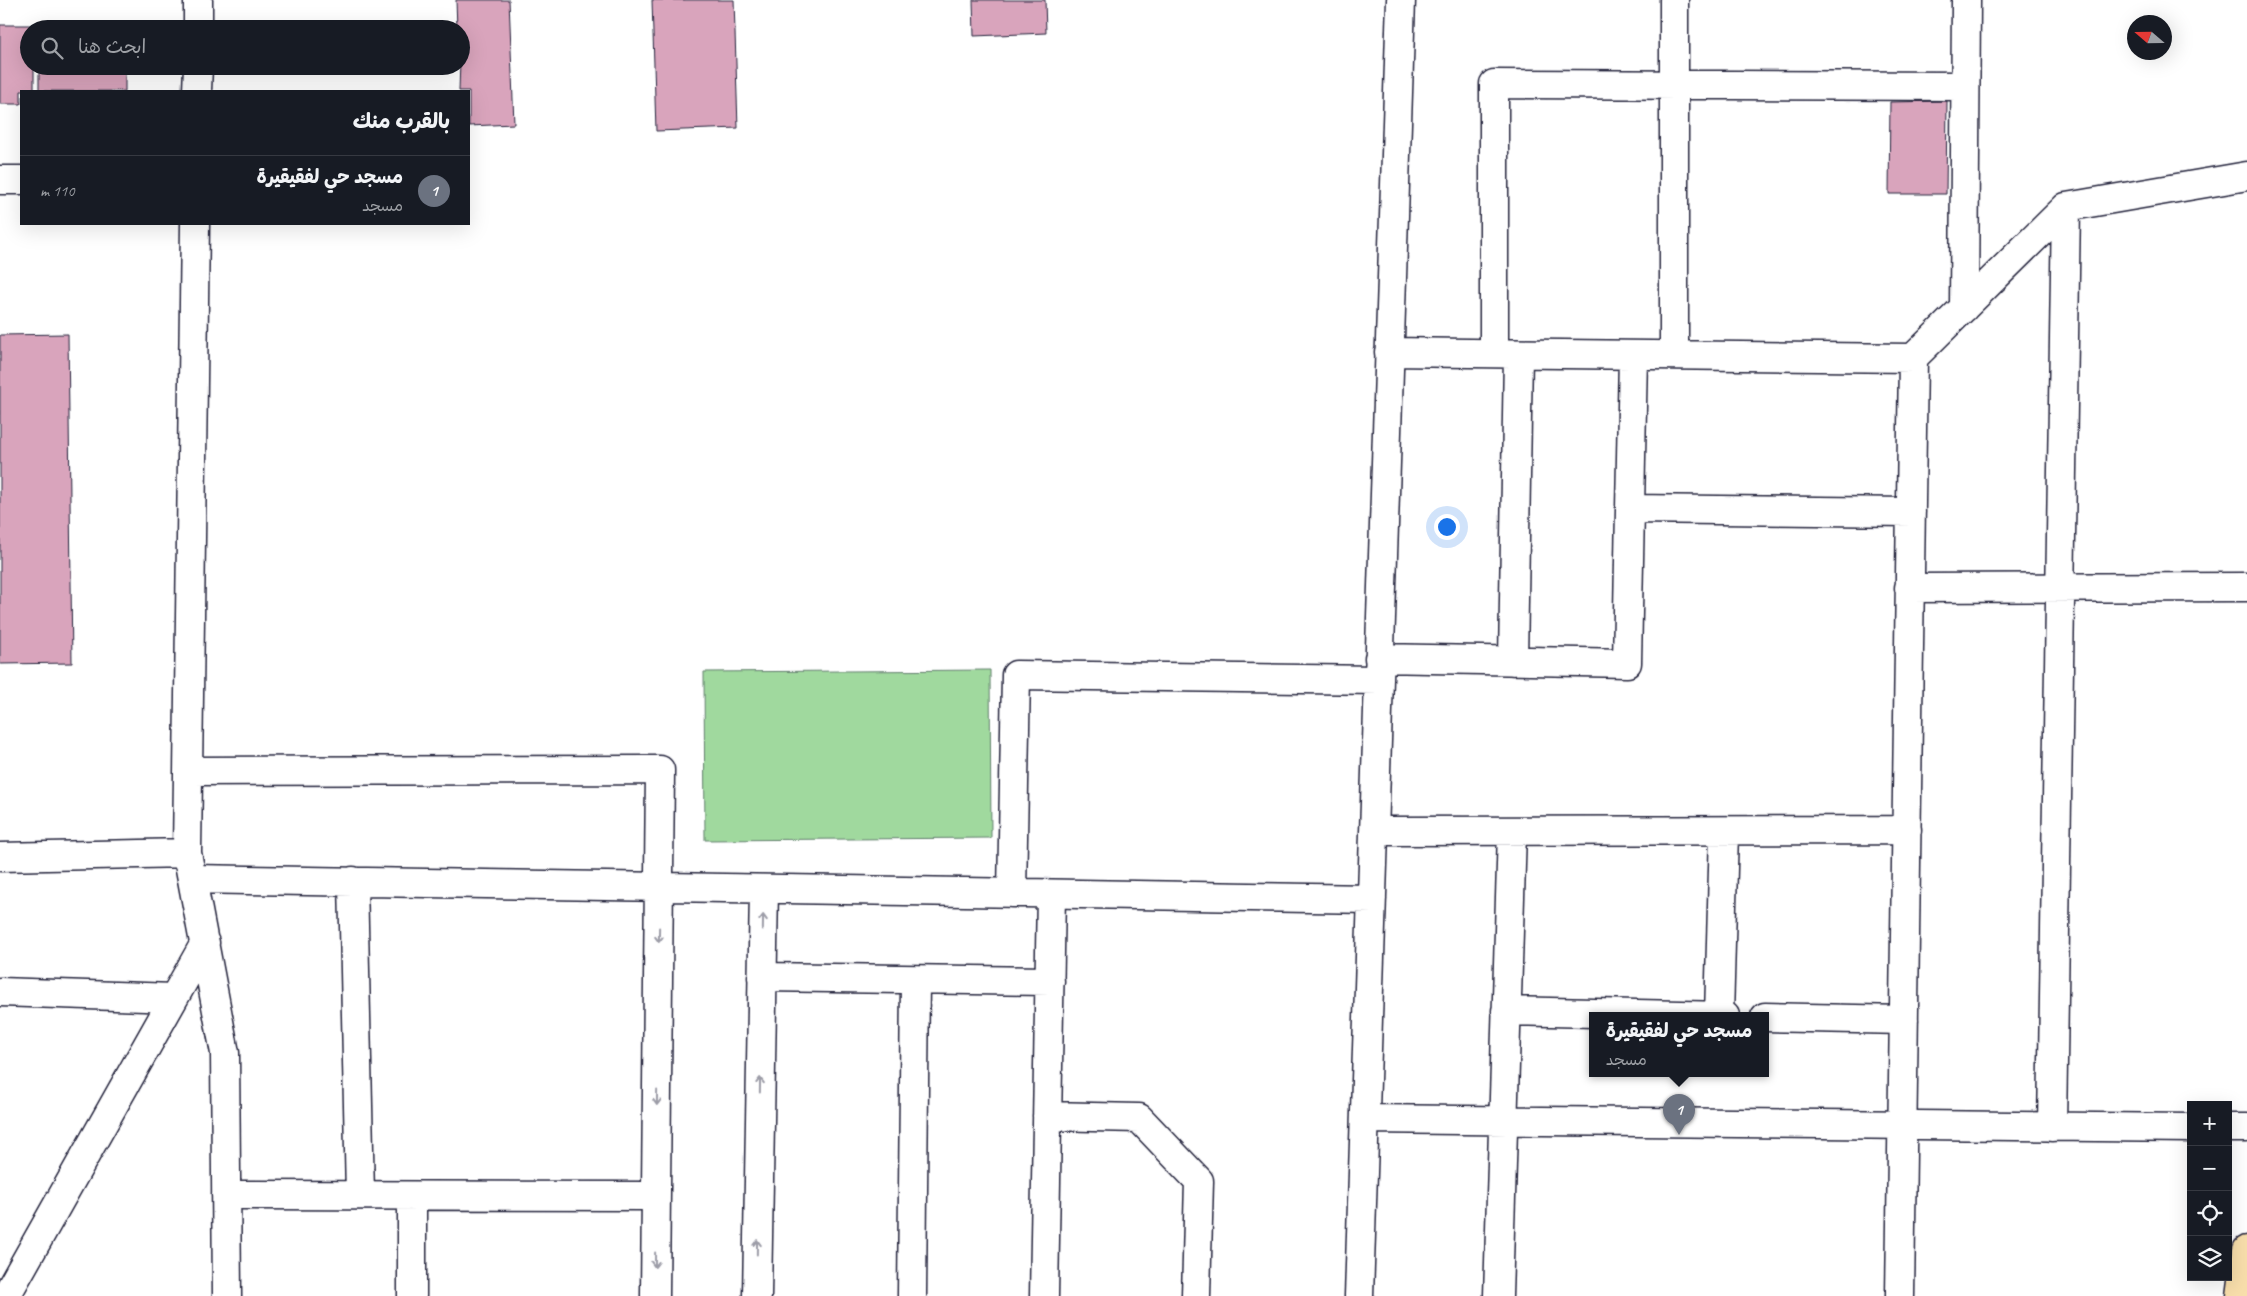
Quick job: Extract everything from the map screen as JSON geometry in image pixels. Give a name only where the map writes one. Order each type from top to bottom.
[{"type":"main road","points":[[2241,1296],[2247,1250]]},
{"type":"street","points":[[198,0],[198,20]]},
{"type":"street","points":[[1358,1296],[1401,0]]},
{"type":"street","points":[[1674,0],[1674,355]]},
{"type":"street","points":[[1964,308],[1966,0]]},
{"type":"street","points":[[197,90],[198,75]]},
{"type":"street","points":[[1513,661],[1506,354],[1494,84],[1965,86]]},
{"type":"street","points":[[1900,1296],[1913,358],[2066,207],[2247,176]]},
{"type":"street","points":[[0,180],[20,180]]},
{"type":"street","points":[[2052,1127],[2066,207]]},
{"type":"street","points":[[195,225],[188,771],[190,866],[225,1053],[227,1296]]},
{"type":"street","points":[[1389,352],[1913,358]]},
{"type":"street","points":[[1012,893],[1016,675],[1379,669],[1513,661],[1627,663],[1633,355]]},
{"type":"street","points":[[1630,509],[1911,512]]},
{"type":"street","points":[[1910,588],[2247,587]]},
{"type":"street","points":[[188,771],[660,770],[655,1296]]},
{"type":"street","points":[[1374,831],[1907,830]]},
{"type":"street","points":[[1498,1296],[1512,831]]},
{"type":"street","points":[[1719,1012],[1724,831]]},
{"type":"street","points":[[0,856],[190,866],[353,881],[1372,899]]},
{"type":"street","points":[[353,881],[360,1195]]},
{"type":"street","points":[[756,1296],[764,889]]},
{"type":"street","points":[[1044,1296],[1051,894]]},
{"type":"street","points":[[6,1296],[204,943]]},
{"type":"street","points":[[762,977],[1050,981]]},
{"type":"street","points":[[912,1296],[915,980]]},
{"type":"street","points":[[0,992],[174,998]]},
{"type":"street","points":[[1506,1011],[1589,1013]]},
{"type":"street","points":[[1769,1017],[1904,1020]]},
{"type":"street","points":[[1047,1116],[1139,1118],[1199,1181],[1196,1296]]},
{"type":"street","points":[[1365,1119],[2187,1128]]},
{"type":"street","points":[[2232,1128],[2247,1128]]},
{"type":"street","points":[[226,1195],[656,1196]]},
{"type":"street","points":[[412,1196],[412,1296]]},
{"type":"green space","points":[[990,670],[991,838],[705,840],[704,672]]},
{"type":"building","points":[[456,0],[509,0],[514,124],[470,126],[470,90],[459,90],[460,75],[470,75],[470,20],[457,20]]},
{"type":"building","points":[[652,0],[734,0],[738,128],[656,131]]},
{"type":"building","points":[[973,0],[1045,0],[1046,33],[974,36]]},
{"type":"building","points":[[0,25],[20,25],[20,75],[34,75],[34,90],[20,90],[20,104],[0,104]]},
{"type":"building","points":[[39,75],[125,75],[125,90],[39,90]]},
{"type":"building","points":[[1947,101],[1946,194],[1889,194],[1890,102]]},
{"type":"building","points":[[68,334],[72,663],[0,664],[0,335]]},
{"type":"place","name":"مسجد حي لفقيقيرة","points":[[1679,1135]]}]
